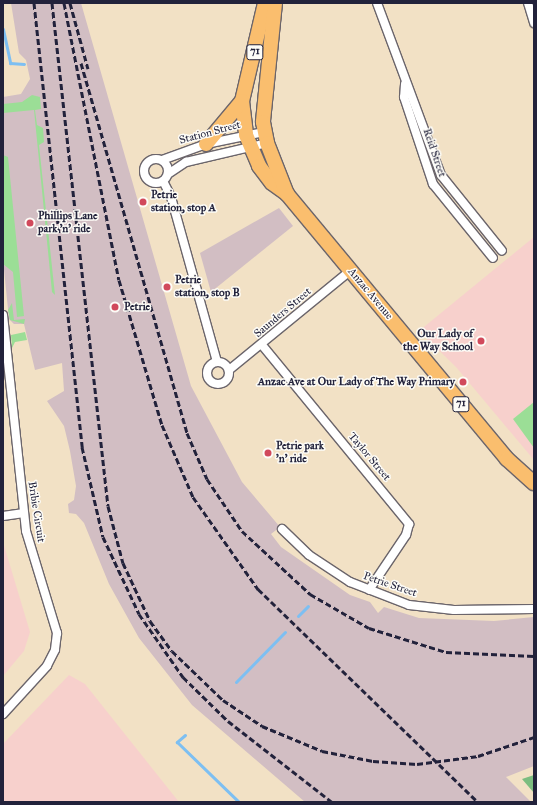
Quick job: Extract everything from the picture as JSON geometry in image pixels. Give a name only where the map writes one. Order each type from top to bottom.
[{"type":"highway","name":"Anzac Avenue","points":[[265,3],[242,101],[248,141],[265,174],[287,194],[507,460],[534,483]]},
{"type":"highway","name":"Anzac Avenue","points":[[275,3],[263,95],[266,138],[287,194]]},
{"type":"highway","points":[[206,144],[242,101]]},
{"type":"street","name":"Reid Street","points":[[377,3],[405,84],[413,94],[444,181],[502,251]]},
{"type":"street","points":[[528,3],[534,23]]},
{"type":"street","name":"Reid Street","points":[[405,84],[404,98],[433,184],[493,258]]},
{"type":"street","name":"Station Street","points":[[162,160],[206,144],[266,138]]},
{"type":"street","name":"Station Street","points":[[168,174],[186,162],[248,141],[266,138]]},
{"type":"street","points":[[162,160],[168,174],[163,181],[148,181],[144,171],[149,161],[162,160]]},
{"type":"street","points":[[163,181],[171,197],[217,362],[229,370],[224,382],[211,381],[208,369],[217,362]]},
{"type":"street","name":"Saunders Street","points":[[229,370],[262,345],[350,271]]},
{"type":"street","name":"Bribie Circuit","points":[[3,315],[24,513],[34,559],[54,620],[57,641],[47,666],[3,714]]},
{"type":"street","name":"Taylor Street","points":[[262,345],[408,524],[406,535],[369,590]]},
{"type":"street","points":[[3,516],[24,513]]},
{"type":"street","name":"Petrie Street","points":[[282,529],[330,569],[369,590],[430,608],[486,611],[534,609]]},
{"type":"shaded area","points":[[11,3],[81,3],[191,386],[242,482],[280,527],[271,534],[281,547],[350,595],[370,602],[378,613],[384,607],[419,618],[494,621],[534,617],[534,766],[506,777],[531,802],[305,802],[192,705],[139,638],[109,584],[84,523],[76,514],[69,513],[68,504],[74,500],[76,486],[70,451],[64,426],[47,401],[64,391],[62,363],[35,370],[24,324],[14,324],[9,319],[3,260],[3,97],[21,94],[30,79],[26,60],[19,53]]},
{"type":"shaded area","points":[[279,208],[293,226],[211,292],[200,253]]},
{"type":"shaded area","name":"Our Lady of the Way School","points":[[534,237],[534,460],[456,367],[419,331]]},
{"type":"shaded area","points":[[3,542],[30,632],[24,651],[3,676]]},
{"type":"shaded area","points":[[69,675],[85,684],[179,802],[3,802],[3,744]]},
{"type":"green space","points":[[32,95],[40,97],[41,109],[35,110],[37,125],[43,128],[44,142],[39,145],[55,295],[52,292],[34,110],[3,113],[3,104],[22,102]]},
{"type":"green space","points":[[3,155],[8,157],[24,316],[17,317],[13,272],[3,264]]},
{"type":"green space","points":[[12,303],[14,320],[25,319],[24,324],[10,320],[8,310]]},
{"type":"green space","points":[[25,332],[27,340],[15,342],[12,348],[11,335]]},
{"type":"green space","points":[[534,402],[534,448],[513,419]]},
{"type":"green space","points":[[534,775],[534,793],[522,779]]},
{"type":"waterway","points":[[3,29],[10,63],[24,64]]},
{"type":"waterway","points":[[298,616],[308,606]]},
{"type":"waterway","points":[[236,682],[285,632]]},
{"type":"waterway","points":[[185,735],[177,742],[239,802]]},
{"type":"railway","points":[[34,3],[82,447],[103,537],[139,614],[183,677],[228,721],[332,802]]},
{"type":"railway","points":[[52,3],[108,506],[123,563],[150,621],[172,651],[223,700],[262,726],[322,751],[373,761],[417,764],[478,756],[534,737]]},
{"type":"railway","points":[[64,3],[119,280],[162,425],[193,497],[258,589],[478,802]]},
{"type":"railway","points":[[70,3],[88,69]]},
{"type":"railway","points":[[81,63],[187,433],[207,479],[242,531],[310,594],[369,628],[446,652],[534,656]]},
{"type":"place","name":"Petrie station, stop A","points":[[143,202]]},
{"type":"place","name":"Phillips Lane park 'n' ride","points":[[30,223]]},
{"type":"place","name":"Petrie station, stop B","points":[[167,287]]},
{"type":"place","name":"Petrie","points":[[115,307]]},
{"type":"place","name":"Our Lady of the Way School","points":[[481,341]]},
{"type":"place","name":"Anzac Ave at Our Lady of The Way Primary","points":[[463,382]]},
{"type":"place","name":"Petrie park 'n' ride","points":[[268,453]]}]
